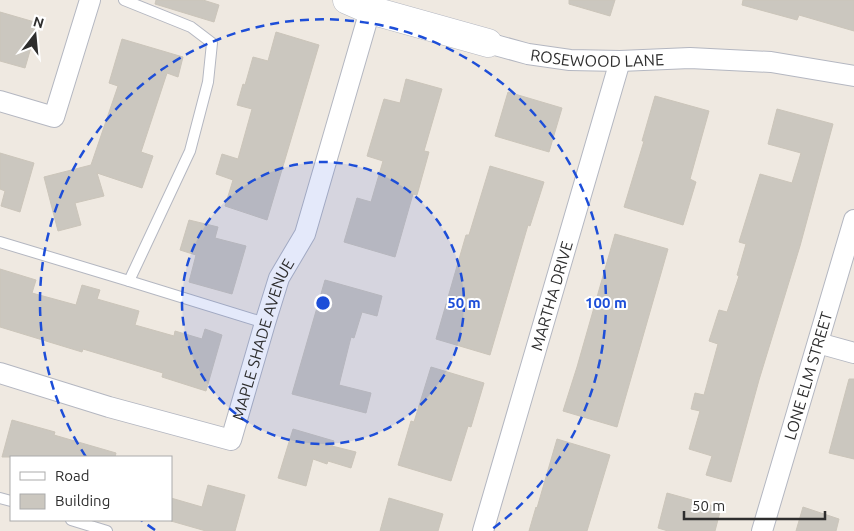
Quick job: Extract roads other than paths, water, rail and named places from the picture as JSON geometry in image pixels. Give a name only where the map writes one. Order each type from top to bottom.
[{"type":"street","points":[[0,101],[54,117],[90,0]]},
{"type":"street","name":"ROSEWOOD LANE","points":[[363,3],[528,54],[570,60],[620,61],[690,58],[771,62],[854,76]]},
{"type":"street","name":"MAPLE SHADE AVENUE","points":[[0,372],[109,407],[232,440],[279,278],[304,234],[363,3]]},
{"type":"street","name":"MARTHA DRIVE","points":[[483,531],[620,61]]},
{"type":"street","name":"LONE ELM STREET","points":[[762,531],[854,220]]},
{"type":"street","points":[[818,342],[854,353]]},
{"type":"lane","points":[[124,0],[191,27],[212,43],[208,82],[190,151],[130,281]]},
{"type":"lane","points":[[0,242],[265,323]]},
{"type":"lane","points":[[74,521],[108,531]]}]
